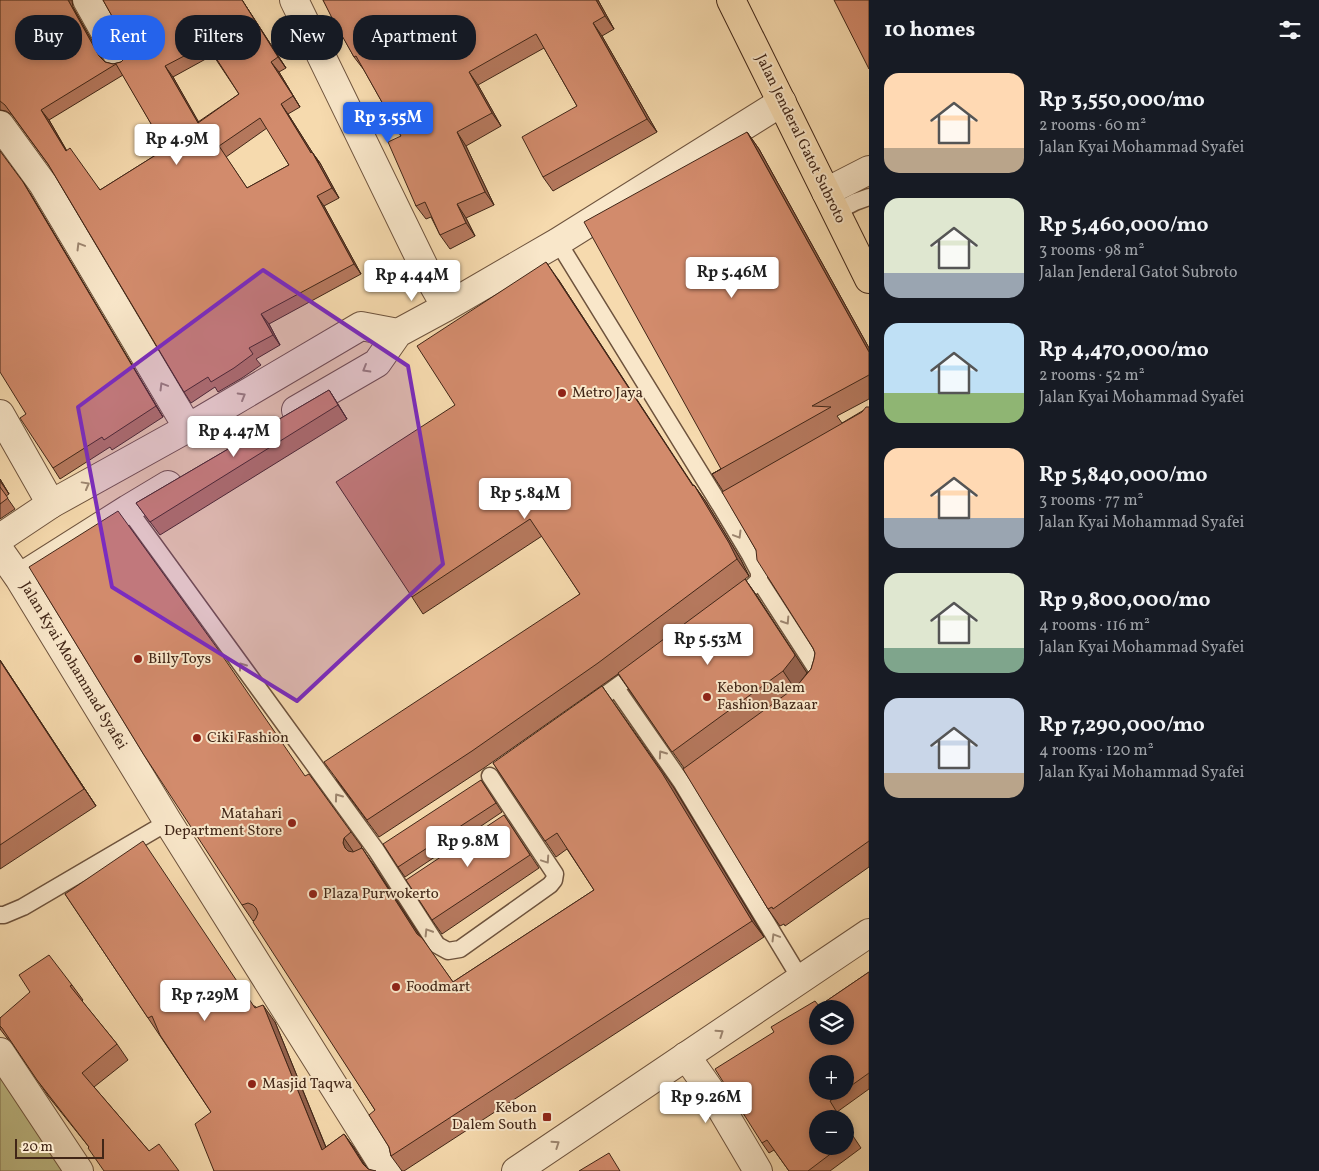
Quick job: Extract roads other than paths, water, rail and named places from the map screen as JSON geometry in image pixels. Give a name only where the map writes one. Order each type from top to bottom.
[{"type":"main road","name":"Jalan Jenderal Gatot Subroto","points":[[731,0],[869,279]]},
{"type":"street","points":[[87,0],[95,15]]},
{"type":"street","points":[[294,0],[429,277],[446,307]]},
{"type":"street","points":[[274,424],[377,363],[398,334],[558,242],[782,102]]},
{"type":"street","points":[[0,125],[43,184],[188,428]]},
{"type":"street","points":[[831,202],[869,170]]},
{"type":"street","points":[[0,538],[51,504],[188,428],[361,326],[398,334]]},
{"type":"street","points":[[0,414],[51,504]]},
{"type":"street","name":"Jalan Kyai Mohammad Syafei","points":[[188,474],[128,509],[19,578],[168,822],[247,936],[387,1171]]},
{"type":"street","points":[[0,551],[19,578]]},
{"type":"street","points":[[516,1171],[869,933]]},
{"type":"street","points":[[0,1052],[79,1171]]},
{"type":"street","points":[[686,1056],[712,1093],[758,1171]]},
{"type":"lane","points":[[831,202],[855,202],[869,197]]},
{"type":"lane","points":[[558,242],[750,555],[759,572],[759,580],[817,670],[817,677],[813,684],[802,696]]},
{"type":"lane","points":[[720,505],[762,481]]},
{"type":"lane","points":[[128,509],[370,854],[407,887],[437,945],[448,951],[460,949],[550,885],[554,880],[555,874],[490,776]]},
{"type":"lane","points":[[720,611],[759,580]]},
{"type":"lane","points":[[576,716],[656,658]]},
{"type":"lane","points":[[616,688],[682,783],[800,978]]},
{"type":"lane","points":[[474,786],[506,765]]},
{"type":"lane","points":[[682,783],[698,771]]},
{"type":"lane","points":[[500,826],[516,815]]},
{"type":"lane","points":[[0,915],[4,916],[23,907],[168,822]]},
{"type":"lane","points":[[370,854],[392,840]]},
{"type":"place","name":"Metro Jaya","points":[[562,393]]},
{"type":"place","name":"Billy Toys","points":[[138,659]]},
{"type":"place","name":"Kebon Dalem Fashion Bazaar","points":[[707,697]]},
{"type":"place","name":"Ciki Fashion","points":[[197,738]]},
{"type":"place","name":"Matahari Department Store","points":[[292,823]]},
{"type":"place","name":"Plaza Purwokerto","points":[[313,894]]},
{"type":"place","name":"Foodmart","points":[[396,987]]},
{"type":"place","name":"Masjid Taqwa","points":[[252,1084]]},
{"type":"place","name":"Kebon Dalem South","points":[[547,1117]]}]
